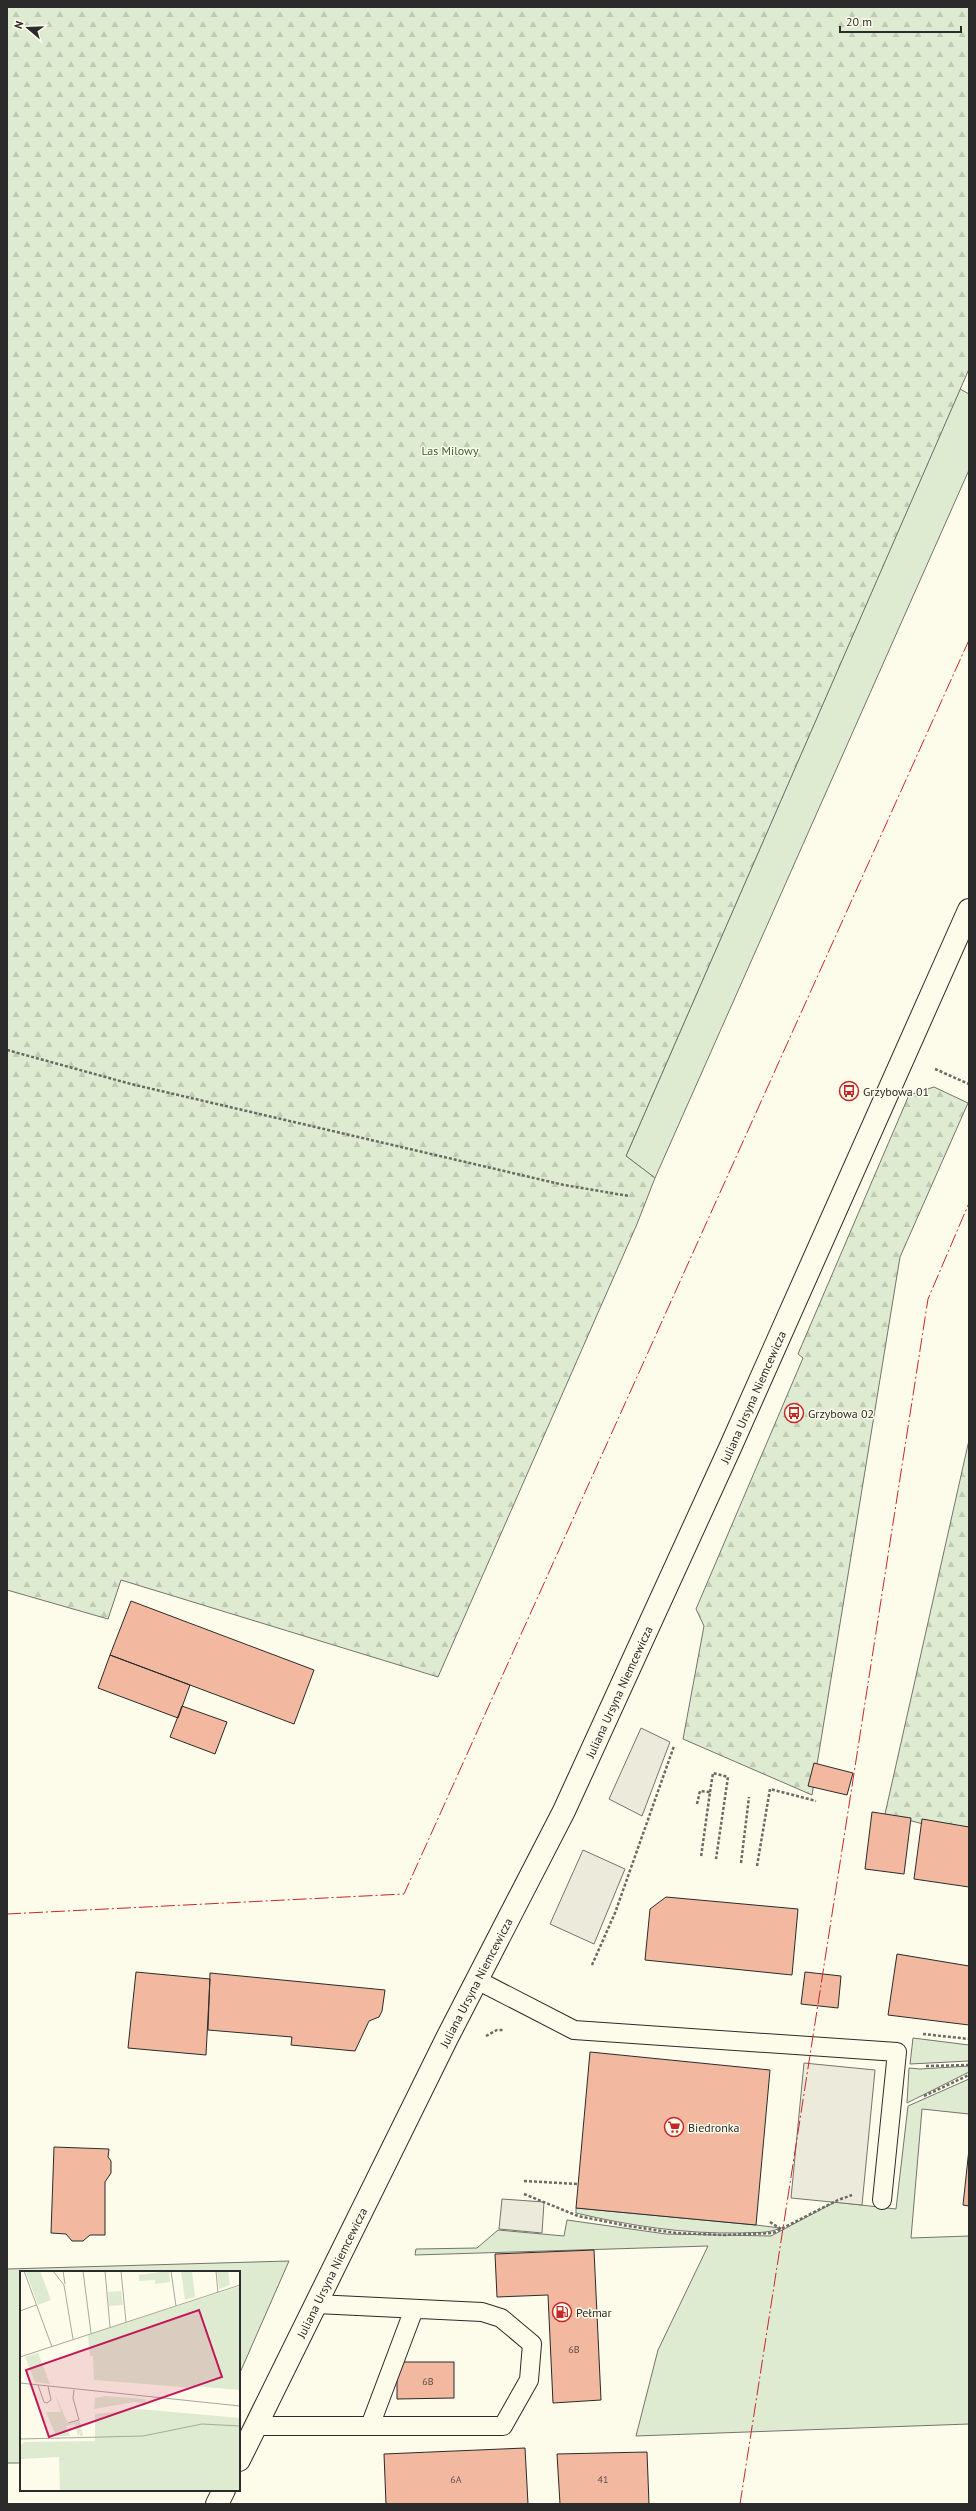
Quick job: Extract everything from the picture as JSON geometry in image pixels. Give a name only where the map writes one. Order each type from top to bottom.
[{"type":"street","name":"Juliana Ursyna Niemcewicza","points":[[240,2458],[447,2038],[564,1811],[730,1448],[969,910]]},
{"type":"street","points":[[217,2504],[224,2491]]},
{"type":"lane","points":[[477,1980],[574,2030],[896,2056],[882,2193]]},
{"type":"lane","points":[[256,2426],[503,2426],[529,2380],[532,2344],[502,2318],[482,2312],[316,2304]]},
{"type":"lane","points":[[370,2426],[414,2309]]},
{"type":"path","points":[[7,1050],[131,1084],[564,1185],[629,1196]]},
{"type":"path","points":[[904,1055],[969,1084]]},
{"type":"path","points":[[592,1965],[615,1913],[674,1746]]},
{"type":"path","points":[[702,1857],[713,1773],[728,1777],[716,1859]]},
{"type":"path","points":[[757,1866],[770,1789],[816,1801]]},
{"type":"path","points":[[697,1804],[700,1791],[710,1792]]},
{"type":"path","points":[[741,1863],[749,1797]]},
{"type":"path","points":[[447,2038],[476,2052],[488,2034],[509,2030]]},
{"type":"path","points":[[969,2040],[963,2038],[898,2032],[896,2056],[920,2068],[969,2064]]},
{"type":"path","points":[[891,2112],[969,2075]]},
{"type":"path","points":[[524,2181],[578,2184]]},
{"type":"path","points":[[524,2194],[578,2216],[676,2233],[773,2233],[838,2200],[882,2193]]},
{"type":"path","points":[[770,2222],[782,2229]]},
{"type":"green space","name":"Las Milowy","points":[[7,7],[969,7],[969,369],[626,1156],[655,1178],[637,1224],[438,1677],[121,1580],[108,1619],[7,1590]]},
{"type":"green space","points":[[960,389],[969,394],[969,470],[655,1178],[626,1156]]},
{"type":"green space","points":[[934,1087],[968,1103],[900,1257],[812,1795],[683,1739],[704,1626],[696,1609],[803,1358],[798,1354],[909,1095]]},
{"type":"green space","points":[[969,1440],[969,1836],[885,1814]]},
{"type":"green space","points":[[913,2038],[969,2045],[969,2061],[910,2064]]},
{"type":"green space","points":[[969,2066],[969,2072],[907,2103],[909,2068],[920,2069]]},
{"type":"green space","points":[[969,2079],[969,2114],[922,2109],[911,2238],[969,2236],[969,2424],[636,2436],[658,2350],[708,2246],[415,2255],[416,2249],[477,2248],[498,2230],[564,2236],[567,2220],[666,2234],[771,2236],[835,2202],[896,2209],[908,2106]]},
{"type":"green space","points":[[576,2208],[780,2228],[766,2232],[741,2233],[678,2231],[597,2218],[576,2213]]},
{"type":"green space","points":[[289,2261],[240,2373],[240,2271],[20,2271],[20,2463],[7,2463],[7,2269]]},
{"type":"shaded area","points":[[641,1728],[670,1742],[642,1816],[609,1799]]},
{"type":"shaded area","points":[[583,1850],[625,1869],[594,1944],[550,1924]]},
{"type":"shaded area","points":[[804,2063],[875,2070],[862,2205],[791,2198]]},
{"type":"shaded area","points":[[502,2199],[544,2202],[542,2233],[499,2229]]},
{"type":"building","points":[[131,1601],[314,1670],[294,1724],[110,1655]]},
{"type":"building","points":[[110,1655],[190,1685],[178,1718],[98,1688]]},
{"type":"building","points":[[182,1706],[227,1722],[215,1754],[170,1737]]},
{"type":"building","points":[[814,1763],[853,1773],[847,1795],[808,1786]]},
{"type":"building","points":[[872,1812],[911,1818],[904,1874],[865,1869]]},
{"type":"building","points":[[922,1819],[969,1827],[969,1887],[914,1879]]},
{"type":"building","points":[[666,1897],[798,1909],[792,1975],[645,1960],[650,1909]]},
{"type":"building","points":[[897,1954],[969,1966],[969,2025],[888,2015]]},
{"type":"building","points":[[136,1972],[210,1979],[206,2055],[128,2048]]},
{"type":"building","points":[[805,1972],[841,1976],[838,2008],[801,2004]]},
{"type":"building","points":[[210,1973],[385,1990],[382,2011],[379,2017],[369,2021],[355,2051],[291,2045],[292,2037],[208,2030]]},
{"type":"building","name":"Biedronka","points":[[590,2052],[770,2070],[756,2225],[576,2208]]},
{"type":"building","points":[[54,2147],[109,2149],[108,2157],[111,2161],[111,2173],[105,2182],[105,2235],[90,2235],[83,2241],[72,2241],[66,2234],[51,2233]]},
{"type":"building","points":[[969,2149],[969,2206],[963,2205]]},
{"type":"building","points":[[594,2250],[601,2400],[553,2403],[548,2295],[497,2297],[495,2254]]},
{"type":"building","points":[[397,2362],[454,2362],[454,2398],[397,2399]]},
{"type":"building","points":[[525,2448],[528,2504],[386,2504],[384,2454]]},
{"type":"building","points":[[647,2452],[649,2504],[560,2504],[557,2454]]},
{"type":"power","points":[[7,1914],[404,1894],[969,640]]},
{"type":"power","points":[[740,2504],[928,1299],[969,1203]]},
{"type":"place","name":"Grzybowa 01","points":[[849,1091]]},
{"type":"place","name":"Grzybowa 02","points":[[794,1413]]},
{"type":"place","name":"Biedronka","points":[[674,2127]]},
{"type":"place","name":"Pełmar","points":[[562,2312]]}]
